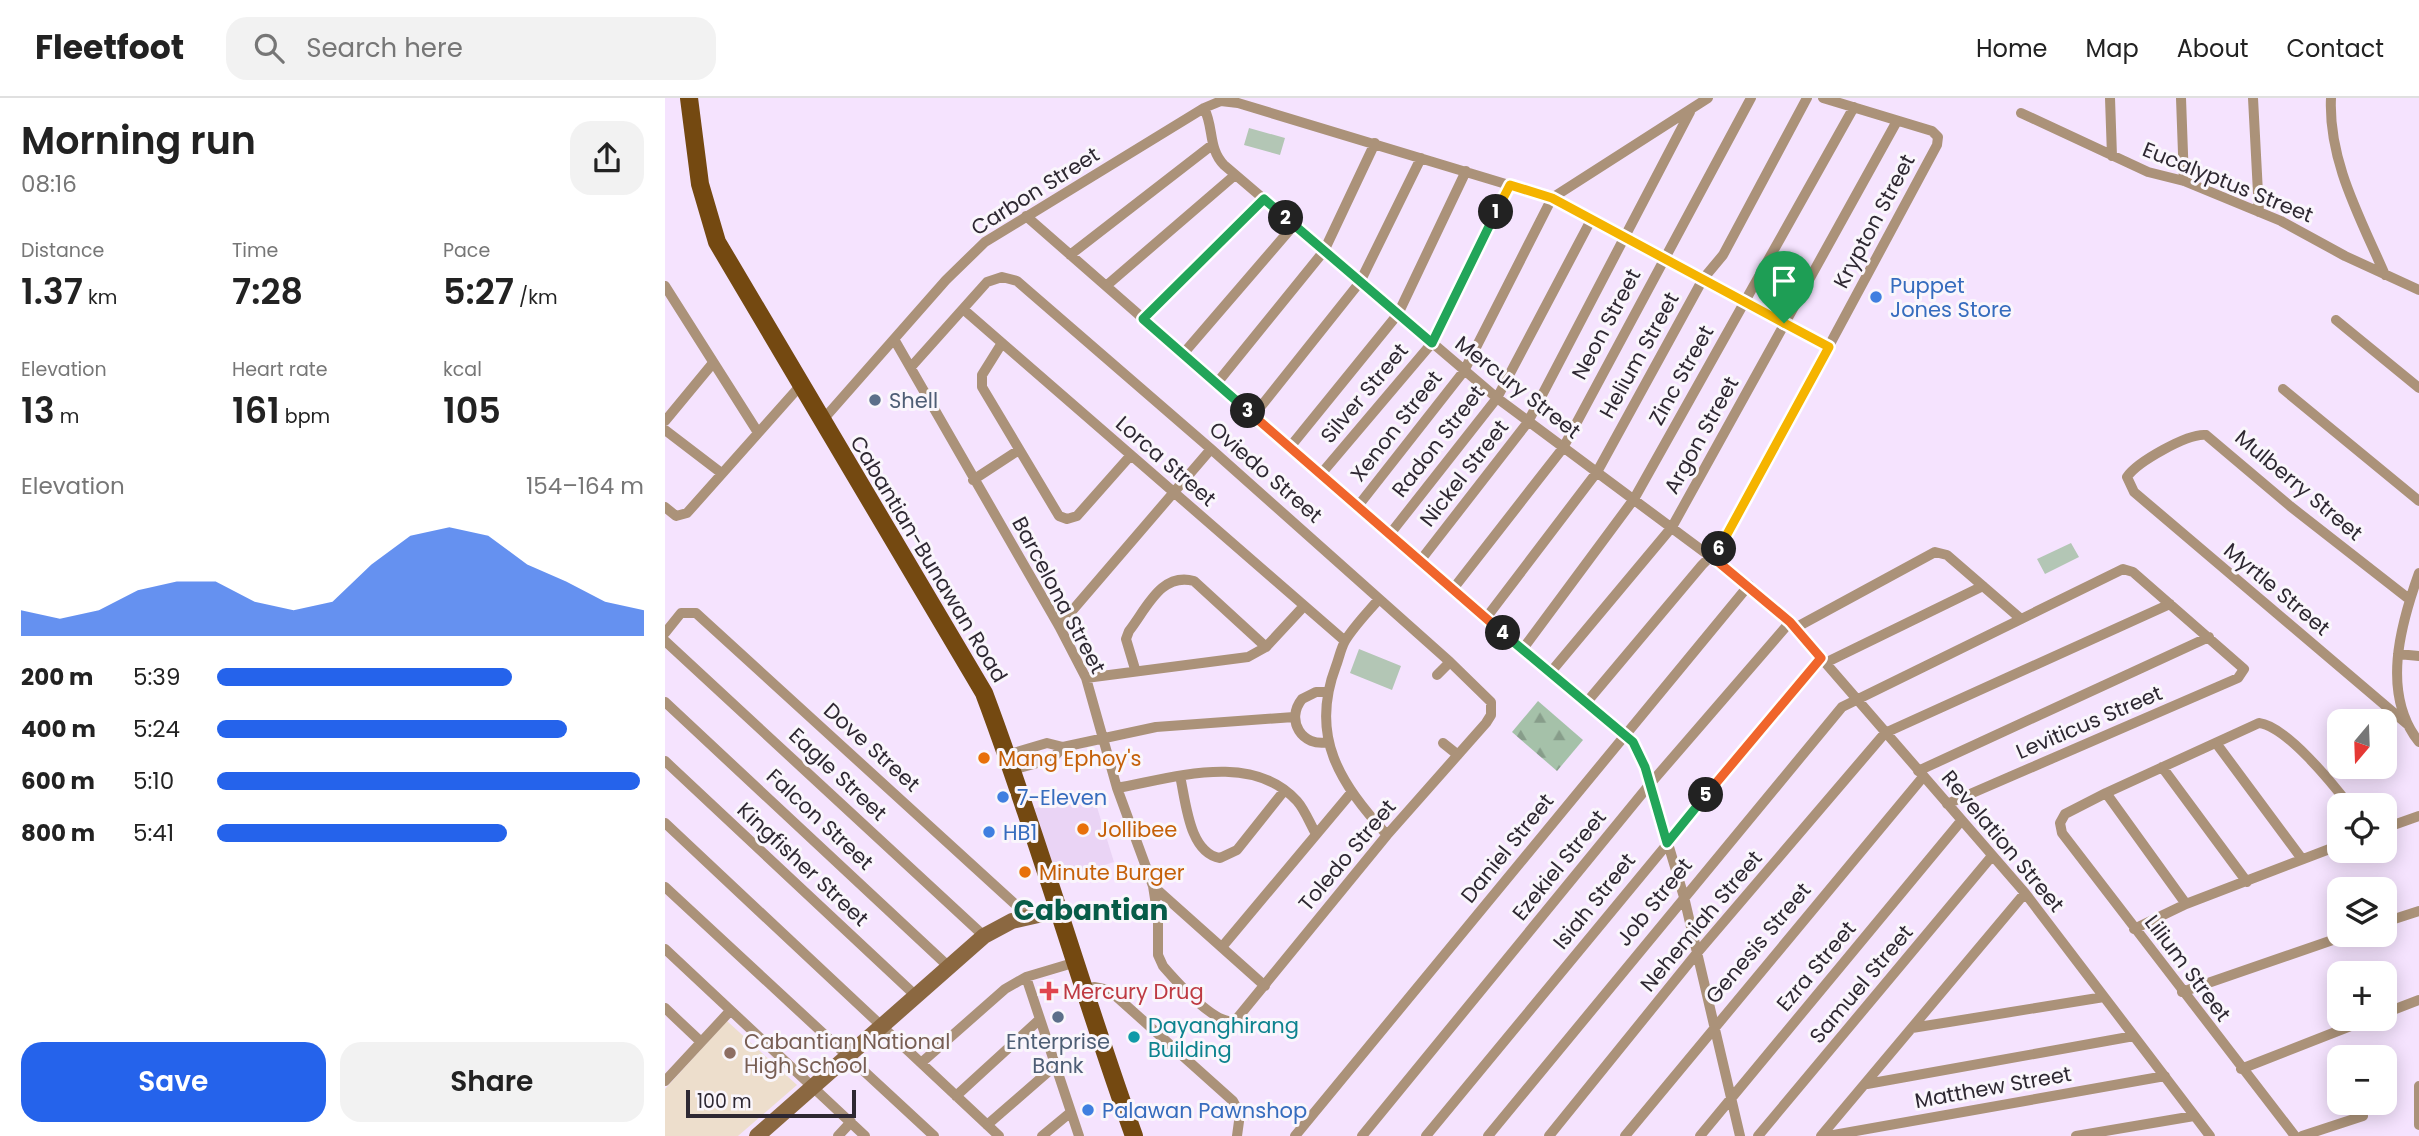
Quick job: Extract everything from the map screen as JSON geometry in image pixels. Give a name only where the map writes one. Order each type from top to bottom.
[{"type":"main road","name":"Cabantian-Bunawan Road","points":[[689,98],[700,184],[717,242],[821,422],[984,693],[1009,762],[1082,990],[1134,1136]]},
{"type":"main road","points":[[757,1136],[984,936],[1028,916],[1056,911]]},
{"type":"street","points":[[1552,198],[1708,98]]},
{"type":"street","name":"Neon Street","points":[[1453,589],[1563,448],[1751,98]]},
{"type":"street","name":"Helium Street","points":[[1486,618],[1597,472],[1703,279],[1723,255],[1807,98]]},
{"type":"street","points":[[1823,98],[1897,121]]},
{"type":"street","points":[[2110,98],[2112,156]]},
{"type":"street","points":[[2181,98],[2184,181]]},
{"type":"street","points":[[2253,98],[2259,212]]},
{"type":"street","points":[[2331,98],[2335,147],[2347,187],[2385,275]]},
{"type":"street","points":[[1204,108],[1221,101],[1238,103],[1552,198],[1829,347]]},
{"type":"street","name":"Zinc Street","points":[[1522,650],[1634,499],[1854,107]]},
{"type":"street","name":"Mercury Street","points":[[1204,108],[1210,122],[1212,145],[1217,158],[1235,175],[1497,398],[1749,586]]},
{"type":"street","name":"Carbon Street","points":[[821,422],[965,260],[1001,231],[1204,108]]},
{"type":"street","name":"Nickel Street","points":[[1420,561],[1528,422],[1692,109]]},
{"type":"street","name":"Eucalyptus Street","points":[[2021,113],[2148,172],[2184,181],[2300,229],[2385,275],[2419,290]]},
{"type":"street","name":"Krypton Street","points":[[1586,703],[1721,545],[1937,145],[1938,136],[1932,131],[1897,121]]},
{"type":"street","name":"Argon Street","points":[[1550,673],[1672,527],[1897,121]]},
{"type":"street","points":[[1217,383],[1324,251],[1375,143]]},
{"type":"street","points":[[1070,255],[1212,145]]},
{"type":"street","points":[[1254,415],[1360,282],[1421,158]]},
{"type":"street","points":[[1290,447],[1398,314],[1466,172]]},
{"type":"street","points":[[1106,286],[1235,175]]},
{"type":"street","name":"Silver Street","points":[[1321,474],[1432,343],[1510,185]]},
{"type":"street","name":"Xenon Street","points":[[1358,506],[1464,371],[1552,198]]},
{"type":"street","points":[[1143,319],[1264,199]]},
{"type":"street","points":[[1025,216],[1522,650],[1637,746],[1684,897],[1740,1136]]},
{"type":"street","name":"Radon Street","points":[[1390,534],[1497,398],[1591,219]]},
{"type":"street","points":[[1183,354],[1294,225]]},
{"type":"street","name":"Oviedo Street","points":[[963,309],[987,282],[1002,277],[1017,281],[1450,662],[1486,695],[1492,709]]},
{"type":"street","points":[[667,295],[757,431]]},
{"type":"street","points":[[911,367],[963,309]]},
{"type":"street","name":"Lorca Street","points":[[963,309],[1345,641]]},
{"type":"street","points":[[2336,320],[2419,388]]},
{"type":"street","name":"Barcelona Street","points":[[894,339],[1059,626],[1086,678],[1117,788],[1153,886],[1158,918],[1158,955],[1163,966],[1204,1007],[1229,1022]]},
{"type":"street","points":[[1002,343],[986,366],[982,387],[1059,516],[1067,519],[1077,516],[1131,455]]},
{"type":"street","points":[[665,421],[713,363]]},
{"type":"street","points":[[665,507],[682,516],[800,386]]},
{"type":"street","points":[[2283,389],[2419,501]]},
{"type":"street","points":[[665,430],[720,472]]},
{"type":"street","name":"Mulberry Street","points":[[2126,481],[2133,470],[2169,448],[2191,436],[2206,435],[2290,506],[2409,599]]},
{"type":"street","points":[[1059,626],[1211,449]]},
{"type":"street","points":[[973,480],[1019,450]]},
{"type":"street","name":"Myrtle Street","points":[[2126,481],[2134,492],[2406,724]]},
{"type":"street","points":[[1792,625],[1939,552],[2021,619]]},
{"type":"street","name":"Job Street","points":[[1488,1136],[1842,707],[2127,569],[2171,604]]},
{"type":"street","points":[[2419,573],[2409,599],[2397,654],[2397,675],[2406,724],[2419,743]]},
{"type":"street","points":[[1135,669],[1126,639],[1129,631],[1167,582],[1181,578],[1194,581],[1266,647]]},
{"type":"street","name":"Revelation Street","points":[[1749,586],[1792,625],[2025,893],[2210,1136]]},
{"type":"street","name":"Daniel Street","points":[[1295,1136],[1749,586]]},
{"type":"street","points":[[1823,661],[1983,586]]},
{"type":"street","points":[[1379,599],[1345,641],[1326,692],[1329,742],[1351,793],[1387,835]]},
{"type":"street","points":[[1885,733],[2171,604],[2209,637],[1921,774]]},
{"type":"street","points":[[1086,678],[1135,669],[1234,660],[1256,654],[1266,647],[1304,606]]},
{"type":"street","name":"Dove Street","points":[[665,633],[678,616],[687,611],[696,613],[1028,916]]},
{"type":"street","name":"Ezekiel Street","points":[[1362,1136],[1650,784],[1792,625]]},
{"type":"street","name":"Leviticus Street","points":[[1947,804],[2226,684],[2244,673],[2242,665],[2209,637]]},
{"type":"street","name":"Eagle Street","points":[[665,641],[984,936]]},
{"type":"street","points":[[2397,654],[2419,656]]},
{"type":"street","name":"Isiah Street","points":[[1426,1136],[1667,843],[1823,661]]},
{"type":"street","points":[[1437,675],[1450,662]]},
{"type":"street","points":[[1326,692],[1306,696],[1299,703],[1294,717],[1297,729],[1305,739],[1317,743],[1329,742]]},
{"type":"street","name":"Falcon Street","points":[[665,702],[948,966]]},
{"type":"street","name":"Toledo Street","points":[[1229,1022],[1242,1017],[1387,835],[1486,723],[1492,709]]},
{"type":"street","points":[[1009,762],[1047,743],[1063,747],[1180,724],[1294,717]]},
{"type":"street","points":[[2186,904],[2106,793],[2253,725],[2273,726],[2319,769],[2339,793]]},
{"type":"street","name":"Nehemiah Street","points":[[1549,1136],[1697,953],[1885,733]]},
{"type":"street","points":[[1443,743],[1458,755]]},
{"type":"street","points":[[2216,743],[2302,859]]},
{"type":"street","points":[[1009,762],[1052,759],[1063,747]]},
{"type":"street","name":"Kingfisher Street","points":[[665,761],[915,995]]},
{"type":"street","points":[[2162,767],[2247,882]]},
{"type":"street","points":[[1117,788],[1179,776],[1235,771],[1260,778],[1297,801],[1316,834]]},
{"type":"street","name":"Genesis Street","points":[[1625,1136],[1921,774]]},
{"type":"street","points":[[1179,776],[1196,839],[1204,852],[1220,858],[1237,850],[1284,791]]},
{"type":"street","points":[[1223,947],[1351,793]]},
{"type":"street","name":"Lilium Street","points":[[2106,793],[2061,819],[2063,833],[2182,992],[2295,1136]]},
{"type":"street","points":[[2397,824],[2419,816]]},
{"type":"street","name":"Ezra Street","points":[[1700,1136],[1961,821]]},
{"type":"street","points":[[665,823],[999,1136]]},
{"type":"street","points":[[2134,929],[2186,904],[2327,850]]},
{"type":"street","name":"Samuel Street","points":[[1759,1136],[1993,856]]},
{"type":"street","points":[[1153,886],[1265,986]]},
{"type":"street","points":[[665,887],[934,1136]]},
{"type":"street","points":[[1821,1136],[2025,893]]},
{"type":"street","points":[[2397,918],[2419,911]]},
{"type":"street","points":[[2182,992],[2327,942]]},
{"type":"street","points":[[665,949],[866,1136]]},
{"type":"street","points":[[921,1063],[995,997],[1026,977],[1073,963]]},
{"type":"street","points":[[1026,977],[1079,1136]]},
{"type":"street","points":[[1082,990],[1094,987],[1109,990],[1233,1101],[1240,1114],[1237,1136]]},
{"type":"street","points":[[1912,1028],[2104,997]]},
{"type":"street","points":[[2397,1008],[2419,1000]]},
{"type":"street","points":[[665,1008],[700,1041]]},
{"type":"street","points":[[667,1074],[730,1011]]},
{"type":"street","points":[[956,1096],[1040,1019]]},
{"type":"street","points":[[2241,1069],[2338,1031]]},
{"type":"street","points":[[1867,1084],[2134,1035]]},
{"type":"street","points":[[987,1125],[1056,1065]]},
{"type":"street","name":"Matthew Street","points":[[1828,1136],[2165,1076]]},
{"type":"street","points":[[2419,1086],[2419,1125]]},
{"type":"street","points":[[1042,1136],[1071,1112]]},
{"type":"street","points":[[2076,1136],[2195,1116]]},
{"type":"street","points":[[2302,1136],[2363,1116]]},
{"type":"street","points":[[838,1136],[851,1122]]},
{"type":"shaded area","points":[[1092,791],[1114,862],[1055,881],[1033,809]]},
{"type":"shaded area","name":"Cabantian National High School","points":[[727,1021],[797,1085],[738,1136],[665,1136],[665,1089]]},
{"type":"green space","points":[[1249,128],[1285,138],[1280,155],[1244,145]]},
{"type":"green space","points":[[2071,543],[2079,557],[2045,574],[2037,559]]},
{"type":"green space","points":[[1359,649],[1401,666],[1392,690],[1350,673]]},
{"type":"green space","points":[[1538,701],[1583,740],[1557,771],[1512,732]]},
{"type":"place","name":"Puppet Jones Store","points":[[1876,297]]},
{"type":"place","name":"Shell","points":[[875,400]]},
{"type":"place","name":"Mang Ephoy's","points":[[984,758]]},
{"type":"place","name":"7-Eleven","points":[[1003,797]]},
{"type":"place","name":"Jollibee","points":[[1083,829]]},
{"type":"place","name":"HB1","points":[[989,832]]},
{"type":"place","name":"Minute Burger","points":[[1025,872]]},
{"type":"place","name":"Mercury Drug","points":[[1049,991]]},
{"type":"place","name":"Enterprise Bank","points":[[1058,1017]]},
{"type":"place","name":"Dayanghirang Building","points":[[1134,1037]]},
{"type":"place","name":"Cabantian National High School","points":[[730,1053]]},
{"type":"place","name":"Palawan Pawnshop","points":[[1088,1110]]},
{"type":"district","name":"Cabantian","points":[[1091,910]]},
{"type":"route","points":[[1510,185],[1552,198],[1784,323],[1829,347],[1718,551],[1711,556],[1790,622],[1821,658],[1667,843],[1645,767],[1633,742],[1522,650],[1143,319],[1264,199],[1432,343],[1510,185]]}]
